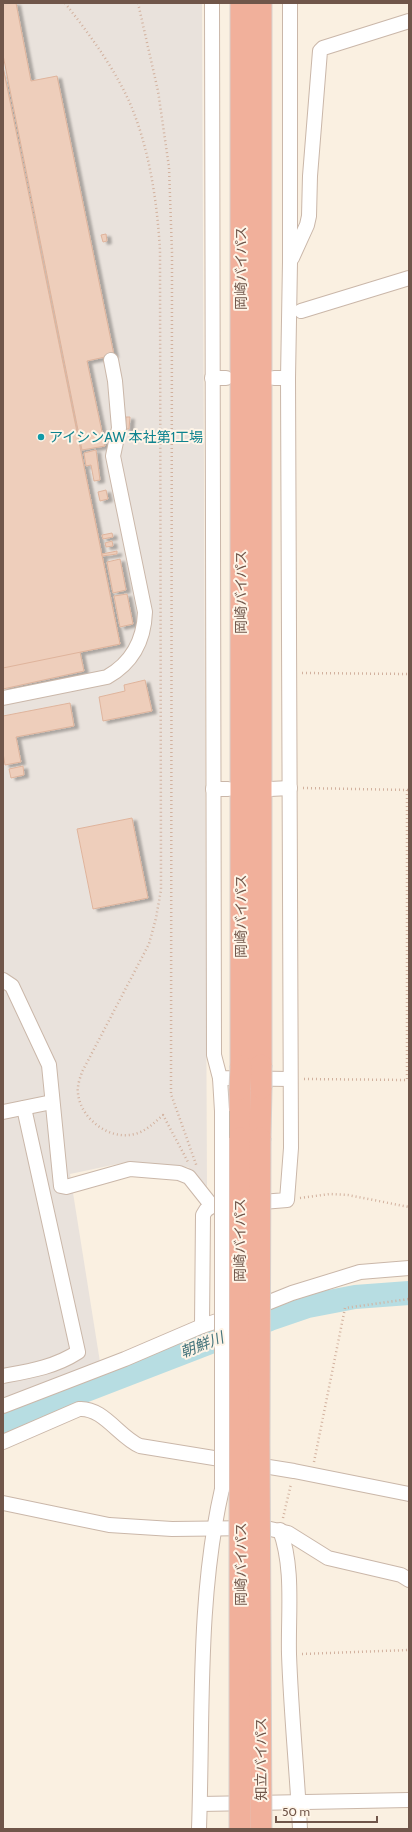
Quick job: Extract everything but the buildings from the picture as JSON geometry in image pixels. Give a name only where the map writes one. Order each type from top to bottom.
[{"type":"highway","points":[[226,3],[234,151],[241,203]]},
{"type":"highway","name":"岡崎バイパス","points":[[241,3],[241,203],[251,1065],[261,1088],[259,1443],[262,1689]]},
{"type":"highway","name":"岡崎バイパス","points":[[240,1829],[240,1089],[251,1065],[262,277],[261,3]]},
{"type":"highway","points":[[262,277],[273,199],[274,3]]},
{"type":"highway","points":[[227,1829],[231,1715],[241,1598]]},
{"type":"highway","points":[[262,1689],[274,1793],[275,1829]]},
{"type":"highway","name":"知立バイパス","points":[[261,1829],[262,1689]]},
{"type":"street","points":[[200,1829],[202,1674],[213,1529],[222,1489],[222,1111],[220,1078],[214,1055],[213,789],[219,378],[212,3]]},
{"type":"street","points":[[202,1326],[203,1215],[206,1210],[212,1206],[287,1200],[291,1148],[290,674],[281,378],[290,262],[290,3]]},
{"type":"street","points":[[290,262],[307,225],[309,216],[310,176],[320,51],[323,48],[409,21]]},
{"type":"street","points":[[301,311],[409,278]]},
{"type":"street","points":[[3,698],[107,677],[118,670],[134,653],[145,626],[145,612],[113,456],[119,428],[115,381],[111,360]]},
{"type":"street","points":[[270,789],[290,788]]},
{"type":"street","points":[[213,789],[228,789]]},
{"type":"street","points":[[3,980],[12,986],[49,1065],[59,1183],[61,1186],[66,1187],[130,1169],[179,1173],[189,1177],[212,1206]]},
{"type":"street","points":[[220,1078],[290,1079]]},
{"type":"street","points":[[3,1112],[52,1102]]},
{"type":"street","points":[[3,1376],[34,1370],[63,1362],[78,1352],[24,1108]]},
{"type":"street","points":[[3,1406],[125,1360],[202,1326],[272,1302],[292,1293],[360,1272],[409,1268]]},
{"type":"street","points":[[3,1442],[79,1409],[84,1409],[96,1413],[131,1442],[140,1446],[312,1474],[409,1494]]},
{"type":"street","points":[[3,1503],[110,1525],[165,1529],[266,1528],[280,1530],[297,1537],[314,1550],[328,1558],[401,1575],[409,1580]]},
{"type":"street","points":[[280,1530],[286,1544],[288,1563],[289,1654],[300,1829]]},
{"type":"street","points":[[200,1804],[409,1800]]},
{"type":"path","points":[[65,3],[100,51],[131,108],[142,139],[152,183],[157,208],[160,250],[161,890],[149,944],[82,1072],[78,1092],[83,1111],[91,1120],[112,1133],[123,1135],[134,1134],[146,1130],[163,1115],[189,1164]]},
{"type":"path","points":[[138,3],[158,91],[169,167],[172,253],[171,1094],[198,1169]]},
{"type":"path","points":[[290,674],[409,674]]},
{"type":"path","points":[[290,788],[408,790],[408,1080],[290,1079]]},
{"type":"path","points":[[287,1200],[330,1194],[348,1195],[409,1207]]},
{"type":"path","points":[[312,1474],[345,1308],[409,1299]]},
{"type":"path","points":[[280,1530],[294,1471]]},
{"type":"path","points":[[289,1654],[409,1650]]},
{"type":"shaded area","points":[[3,3],[202,3],[207,1191],[188,1167],[127,1162],[70,1174],[100,1362],[3,1400]]},
{"type":"waterway","name":"朝鮮川","points":[[3,1425],[86,1390],[270,1319],[308,1306],[355,1297],[409,1293]]},
{"type":"place","name":"アイシンAW 本社第1工場","points":[[41,437]]}]
